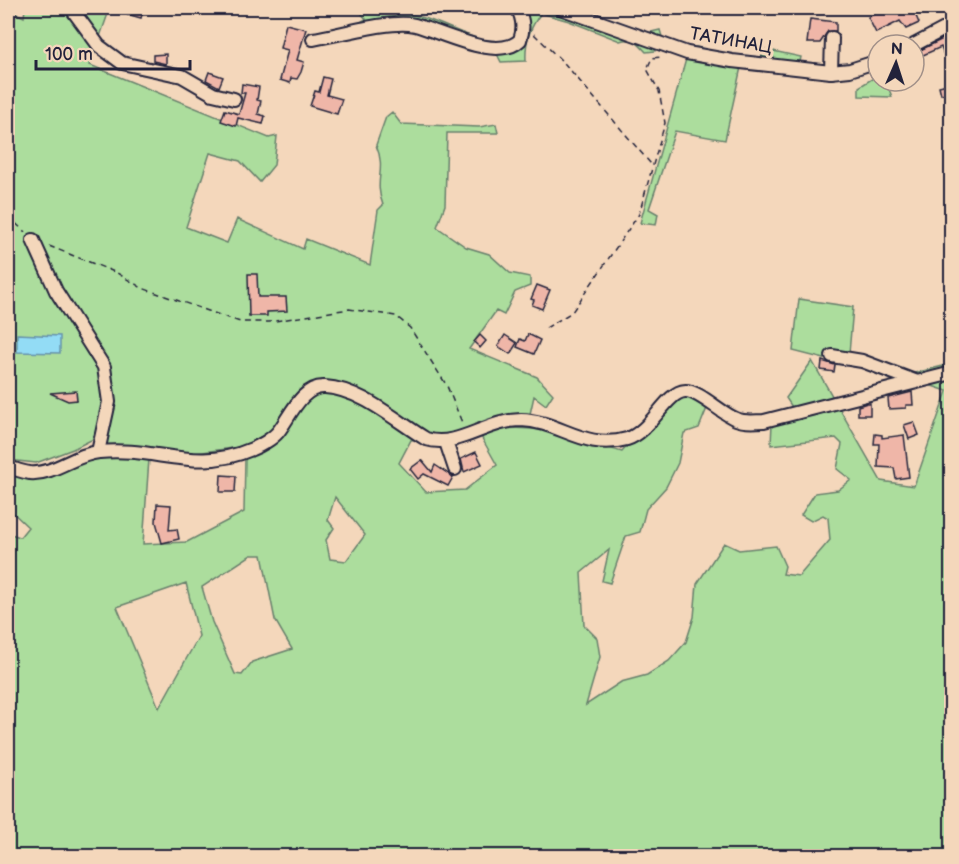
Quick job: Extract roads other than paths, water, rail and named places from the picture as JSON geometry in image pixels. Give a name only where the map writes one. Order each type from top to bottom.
[{"type":"street","points":[[71,8],[99,46],[122,63],[182,76],[213,94],[234,99]]},
{"type":"street","points":[[313,39],[402,23],[500,50],[514,47],[520,40],[523,22],[517,8]]},
{"type":"street","name":"ТАТИНАЦ","points":[[560,8],[687,53],[732,61],[831,72],[850,70],[866,65]]},
{"type":"street","points":[[926,39],[951,25]]},
{"type":"street","points":[[831,38],[831,72]]},
{"type":"street","points":[[33,240],[56,291],[104,367],[109,402],[98,452]]},
{"type":"street","points":[[832,356],[862,361],[917,382]]},
{"type":"street","points":[[8,467],[30,473],[48,470],[98,452],[147,453],[186,461],[208,461],[233,457],[255,448],[277,434],[306,394],[317,387],[326,387],[363,399],[426,440],[446,442],[497,423],[521,420],[540,423],[585,440],[615,441],[642,432],[669,401],[682,391],[692,392],[737,420],[764,421],[951,373]]},
{"type":"street","points":[[446,442],[455,469]]},
{"type":"water","points":[[17,334],[60,336],[60,353],[17,352]]}]
